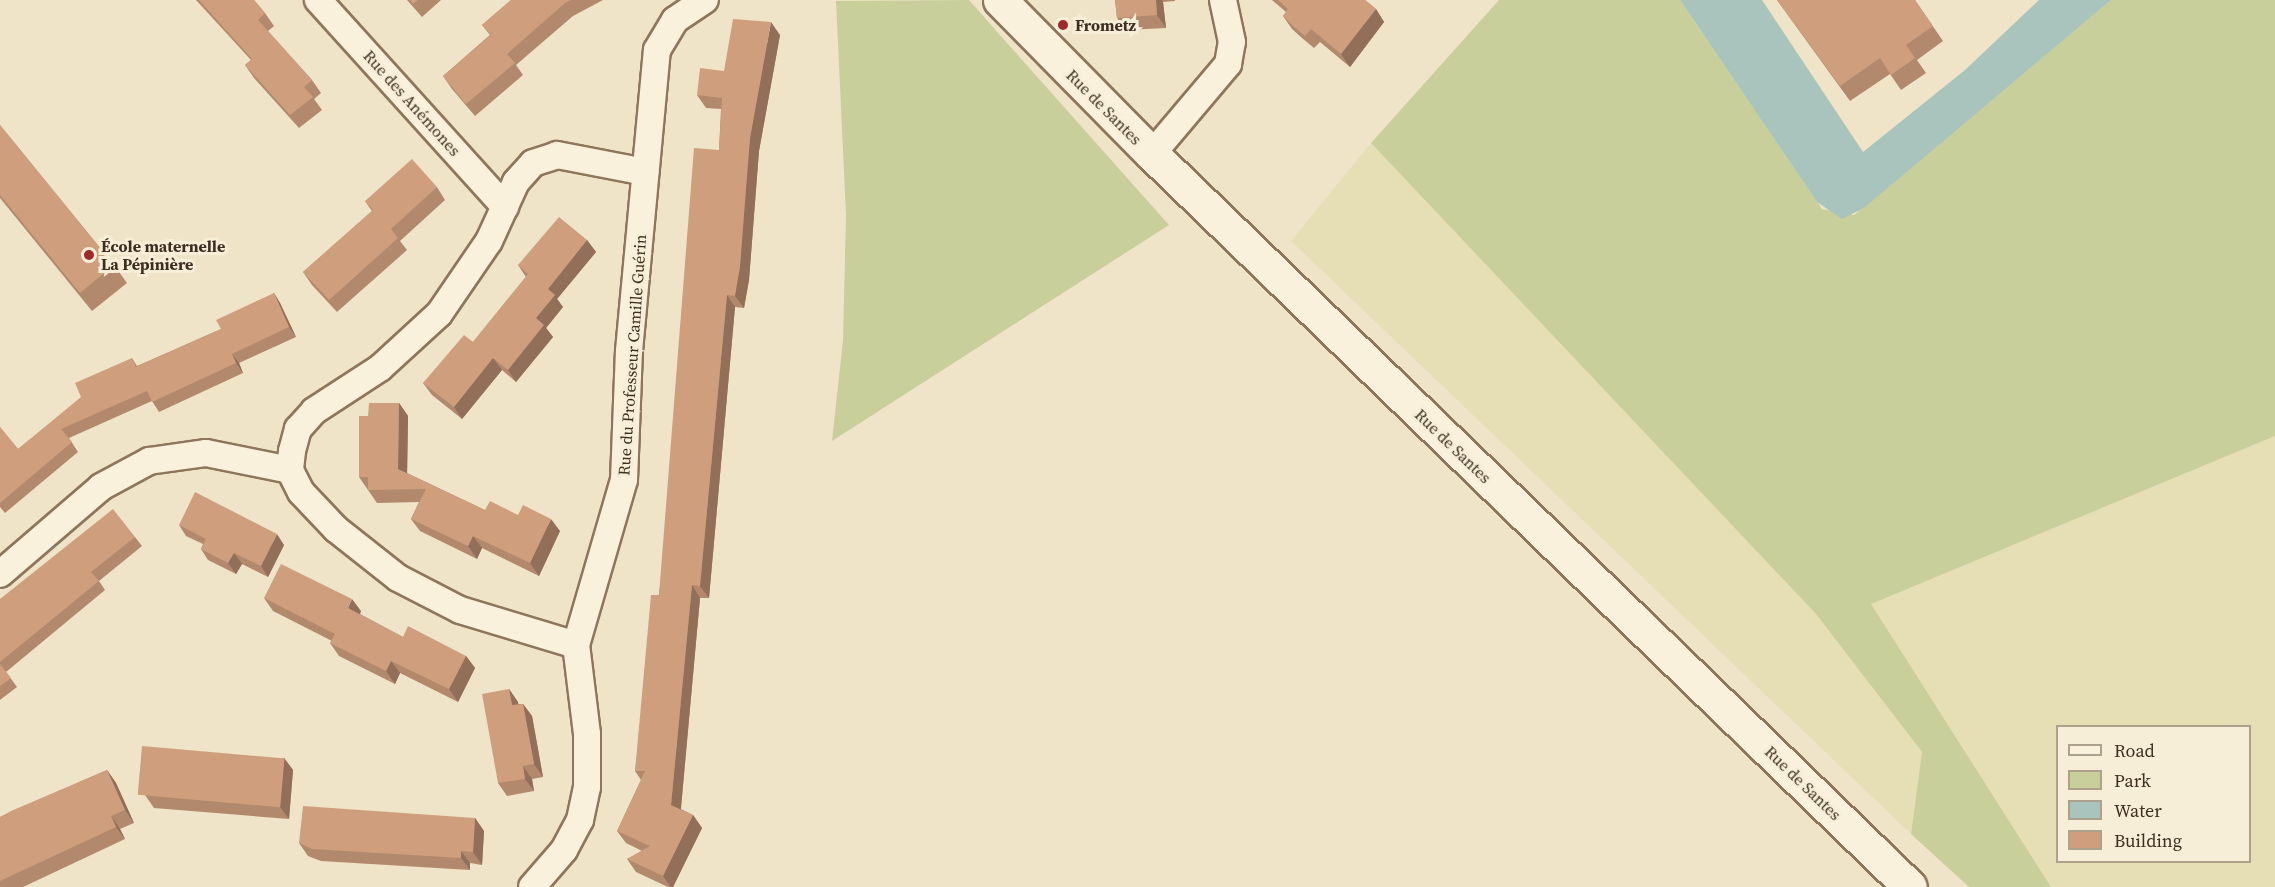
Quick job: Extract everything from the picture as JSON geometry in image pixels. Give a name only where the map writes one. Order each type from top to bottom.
[{"type":"street","name":"Rue des Anémones","points":[[318,0],[505,207]]},
{"type":"street","name":"Rue du Professeur Camille Guérin","points":[[532,887],[564,850],[580,820],[587,788],[587,734],[576,645],[624,480],[645,172],[657,50],[675,20],[705,0]]},
{"type":"street","name":"Rue de Santes","points":[[1000,0],[1152,154],[1910,887]]},
{"type":"street","points":[[1152,154],[1228,64],[1232,42],[1223,0]]},
{"type":"street","points":[[576,645],[460,610],[398,579],[336,529],[301,492],[290,470],[303,421],[380,368],[439,314],[505,207],[521,175],[540,159],[567,156],[645,172]]},
{"type":"street","points":[[0,574],[101,487],[149,461],[224,454],[290,470]]},
{"type":"shaded area","points":[[1371,143],[1816,614],[1922,752],[1911,834],[1291,241]]},
{"type":"shaded area","points":[[2275,436],[2275,887],[2051,887],[1870,604]]},
{"type":"green space","points":[[969,0],[1169,225],[832,441],[843,340],[846,215],[836,1]]},
{"type":"green space","points":[[1499,0],[1680,0],[1822,209],[1854,215],[2111,0],[2275,0],[2275,436],[1871,604],[2051,887],[1969,887],[1911,834],[1922,752],[1816,614],[1371,143]]},
{"type":"water","points":[[1680,0],[1762,0],[1863,152],[1965,70],[2039,0],[2111,0],[1864,208],[1842,219],[1817,202]]},
{"type":"building","points":[[199,0],[254,0],[265,13],[258,20],[312,80],[304,87],[313,97],[290,115],[245,65],[252,59]]},
{"type":"building","points":[[511,0],[571,0],[507,54],[515,63],[466,104],[443,76],[491,35],[482,25]]},
{"type":"building","points":[[1115,0],[1156,0],[1157,15],[1117,18]]},
{"type":"building","points":[[1278,0],[1365,0],[1376,9],[1341,54],[1311,29],[1305,36],[1293,26],[1283,16],[1288,9]]},
{"type":"building","points":[[1777,0],[1915,0],[1933,26],[1906,45],[1915,58],[1891,75],[1880,58],[1840,86]]},
{"type":"building","points":[[733,19],[771,22],[750,138],[740,267],[735,296],[727,295],[700,586],[692,585],[671,805],[693,815],[663,876],[627,859],[650,846],[617,831],[645,771],[635,771],[651,595],[659,595],[694,148],[719,150],[722,98],[697,95],[700,68],[724,71]]},
{"type":"building","points":[[0,125],[114,265],[80,293],[0,195]]},
{"type":"building","points":[[412,159],[437,187],[391,229],[398,238],[329,300],[303,272],[373,210],[365,201]]},
{"type":"building","points":[[559,217],[587,240],[548,289],[555,295],[536,318],[544,325],[508,370],[493,358],[454,407],[423,383],[464,335],[473,342],[528,274],[518,265]]},
{"type":"building","points":[[274,293],[289,327],[232,354],[236,363],[152,402],[147,391],[61,429],[72,442],[0,503],[0,427],[18,449],[81,397],[75,383],[132,358],[136,367],[221,329],[216,320]]},
{"type":"building","points":[[369,403],[399,403],[398,469],[485,510],[490,501],[518,515],[523,505],[551,519],[530,563],[473,536],[468,546],[411,519],[426,489],[368,490],[368,477],[359,477],[359,416],[368,416]]},
{"type":"building","points":[[195,492],[277,534],[261,566],[234,553],[228,563],[201,549],[206,539],[179,525]]},
{"type":"building","points":[[113,509],[135,537],[91,572],[99,581],[0,662],[0,599]]},
{"type":"building","points":[[281,564],[352,599],[348,608],[403,637],[408,626],[466,656],[449,689],[391,661],[386,671],[330,643],[335,634],[264,598]]},
{"type":"building","points":[[0,664],[11,678],[0,686]]},
{"type":"building","points":[[509,689],[512,705],[523,704],[534,764],[523,766],[525,779],[498,783],[482,694]]},
{"type":"building","points":[[142,746],[284,758],[280,807],[138,795]]},
{"type":"building","points":[[107,770],[125,810],[111,816],[116,827],[0,881],[0,817]]},
{"type":"building","points":[[303,806],[475,818],[473,852],[461,851],[461,858],[312,849],[299,843]]},
{"type":"place","name":"Frometz","points":[[1063,25]]},
{"type":"place","name":"École maternelle La Pépinière","points":[[89,255]]}]
